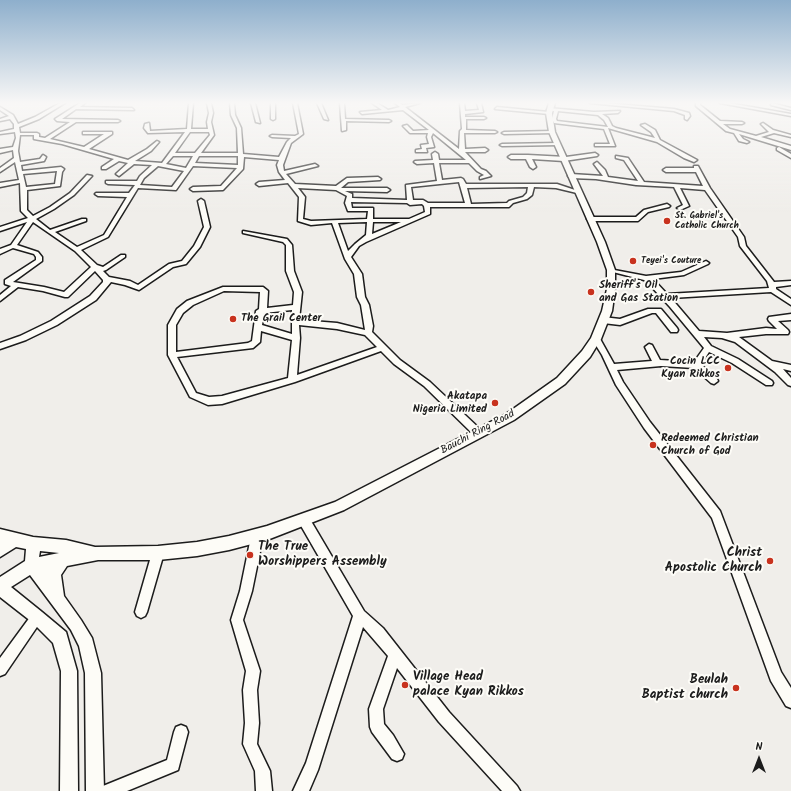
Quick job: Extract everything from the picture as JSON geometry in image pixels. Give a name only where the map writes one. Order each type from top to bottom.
[{"type":"main road","name":"Bauchi Ring Road","points":[[0,536],[33,544],[66,547],[98,553],[158,553],[197,549],[257,536],[339,506],[510,417],[561,381],[574,368],[596,340],[607,310],[611,288],[611,270],[557,140]]},
{"type":"main road","points":[[0,550],[14,540]]},
{"type":"main road","points":[[33,544],[32,565],[76,625],[86,644],[92,673],[95,791]]},
{"type":"main road","name":"Bauchi Ring Road","points":[[0,584],[10,580],[32,565],[98,553]]},
{"type":"main road","points":[[60,602],[54,584],[53,574],[62,560]]},
{"type":"main road","points":[[0,588],[37,617],[60,638],[69,671],[69,791]]},
{"type":"street","points":[[16,140],[16,148],[24,189],[24,211],[42,227],[67,245],[77,250],[107,279],[127,283],[139,288],[171,265],[184,263],[197,247],[207,227],[201,201]]},
{"type":"street","points":[[46,140],[131,162],[160,164],[188,170]]},
{"type":"street","points":[[85,149],[99,140]]},
{"type":"street","points":[[77,250],[106,236],[142,177],[160,164],[181,140]]},
{"type":"street","points":[[108,182],[174,189],[208,140]]},
{"type":"street","points":[[193,189],[223,188],[241,167],[240,140]]},
{"type":"street","points":[[292,140],[289,142],[280,165],[283,173],[302,197],[300,220],[311,223],[334,220],[410,220]]},
{"type":"street","points":[[418,151],[425,151],[423,146],[432,146],[430,140]]},
{"type":"street","points":[[445,140],[472,161],[478,170],[484,185]]},
{"type":"street","points":[[462,140],[462,152]]},
{"type":"street","points":[[597,145],[614,145],[612,140]]},
{"type":"street","points":[[657,140],[686,157],[696,166],[707,188],[741,237],[743,246],[772,288],[791,303]]},
{"type":"street","points":[[741,140],[747,142]]},
{"type":"street","points":[[767,140],[791,148]]},
{"type":"street","points":[[784,145],[791,140]]},
{"type":"street","points":[[119,174],[131,162],[148,150],[156,142]]},
{"type":"street","points":[[502,145],[595,156]]},
{"type":"street","points":[[0,151],[16,148]]},
{"type":"street","points":[[779,148],[791,156]]},
{"type":"street","points":[[462,152],[485,150]]},
{"type":"street","points":[[517,153],[562,153]]},
{"type":"street","points":[[511,157],[528,157],[562,153]]},
{"type":"street","points":[[170,154],[241,155],[282,160]]},
{"type":"street","points":[[435,154],[440,182]]},
{"type":"street","points":[[528,157],[533,168]]},
{"type":"street","points":[[618,157],[626,159],[642,183]]},
{"type":"street","points":[[104,168],[118,159]]},
{"type":"street","points":[[0,170],[18,161],[46,160],[48,169]]},
{"type":"street","points":[[417,162],[472,161]]},
{"type":"street","points":[[192,164],[241,167]]},
{"type":"street","points":[[597,164],[603,171],[606,178]]},
{"type":"street","points":[[283,173],[315,166]]},
{"type":"street","points":[[571,176],[606,178],[642,183],[669,177],[696,166]]},
{"type":"street","points":[[20,173],[48,169],[61,169],[59,172],[58,185],[24,189]]},
{"type":"street","points":[[0,229],[33,218],[62,201],[72,194],[89,176]]},
{"type":"street","points":[[669,177],[707,188]]},
{"type":"street","points":[[669,177],[686,206],[680,208]]},
{"type":"street","points":[[337,188],[343,185],[347,180],[378,179]]},
{"type":"street","points":[[410,202],[408,186],[461,180],[468,204]]},
{"type":"street","points":[[0,185],[22,181]]},
{"type":"street","points":[[259,184],[289,181]]},
{"type":"street","points":[[350,200],[423,202],[427,205],[510,205],[511,202],[525,198],[530,194],[532,185]]},
{"type":"street","points":[[293,186],[387,190]]},
{"type":"street","points":[[464,186],[557,186],[579,193]]},
{"type":"street","points":[[337,188],[350,195],[350,200],[348,203],[350,210],[371,209],[369,236],[357,245],[348,256]]},
{"type":"street","points":[[98,194],[130,195]]},
{"type":"street","points":[[364,240],[428,213],[427,205]]},
{"type":"street","points":[[590,219],[638,219],[646,211],[667,206]]},
{"type":"street","points":[[0,252],[13,246],[33,218]]},
{"type":"street","points":[[50,232],[84,220]]},
{"type":"street","points":[[334,220],[348,256],[358,274],[361,297],[365,305],[369,326],[368,333]]},
{"type":"street","points":[[244,232],[281,239],[288,242],[290,271],[298,292],[292,380]]},
{"type":"street","points":[[13,246],[33,252],[39,257],[39,261],[8,282],[16,285],[44,289],[65,295],[95,267]]},
{"type":"street","points":[[95,267],[104,269],[123,256]]},
{"type":"street","points":[[611,270],[646,278],[682,274],[706,263]]},
{"type":"street","points":[[646,278],[666,296],[708,348],[735,360],[769,383]]},
{"type":"street","points":[[0,346],[24,338],[69,314],[93,298],[105,286],[107,279]]},
{"type":"street","points":[[666,296],[772,288],[791,283]]},
{"type":"street","points":[[0,299],[16,285]]},
{"type":"street","points":[[172,355],[250,346],[256,342],[260,311],[263,310],[264,291],[260,289],[223,289],[190,303],[180,312],[172,325],[172,355],[193,395],[208,401],[222,400],[292,380],[382,348]]},
{"type":"street","points":[[263,310],[296,307]]},
{"type":"street","points":[[603,320],[620,322],[658,311],[674,330]]},
{"type":"street","points":[[697,334],[723,335],[748,334],[766,331],[785,332],[772,319],[791,317]]},
{"type":"street","points":[[295,322],[337,326],[368,333],[397,362],[426,384],[478,434]]},
{"type":"street","points":[[258,327],[296,338]]},
{"type":"street","points":[[723,335],[738,340],[769,363],[791,383]]},
{"type":"street","points":[[596,340],[606,355],[619,383],[647,425],[716,515],[776,676],[791,701]]},
{"type":"street","points":[[649,347],[657,363]]},
{"type":"street","points":[[696,364],[708,348]]},
{"type":"street","points":[[611,367],[657,363],[696,364],[714,381]]},
{"type":"street","points":[[769,363],[791,368]]},
{"type":"street","points":[[304,520],[360,615],[378,633],[444,717],[512,791]]},
{"type":"street","points":[[257,536],[246,591],[237,620],[253,671],[250,690],[252,723],[250,744],[262,771],[264,791]]},
{"type":"street","points":[[141,612],[158,553]]},
{"type":"street","points":[[301,791],[313,765],[360,615]]},
{"type":"street","points":[[0,669],[37,617]]},
{"type":"street","points":[[394,654],[376,709],[377,727],[397,754]]},
{"type":"street","points":[[108,791],[173,765],[181,732]]},
{"type":"place","name":"St. Gabriel's Catholic Church","points":[[667,221]]},
{"type":"place","name":"Teyei's Couture","points":[[633,261]]},
{"type":"place","name":"Sheriff's Oil and Gas Station","points":[[591,292]]},
{"type":"place","name":"The Grail Center","points":[[233,319]]},
{"type":"place","name":"Cocin LCC Kyan Rikkos","points":[[728,368]]},
{"type":"place","name":"Akatapa Nigeria Limited","points":[[495,403]]},
{"type":"place","name":"Redeemed Christian Church of God","points":[[653,445]]},
{"type":"place","name":"The True Worshippers Assembly","points":[[250,555]]},
{"type":"place","name":"Christ Apostolic Church","points":[[770,561]]},
{"type":"place","name":"Village Head palace Kyan Rikkos","points":[[405,685]]},
{"type":"place","name":"Beulah Baptist church","points":[[736,688]]}]
